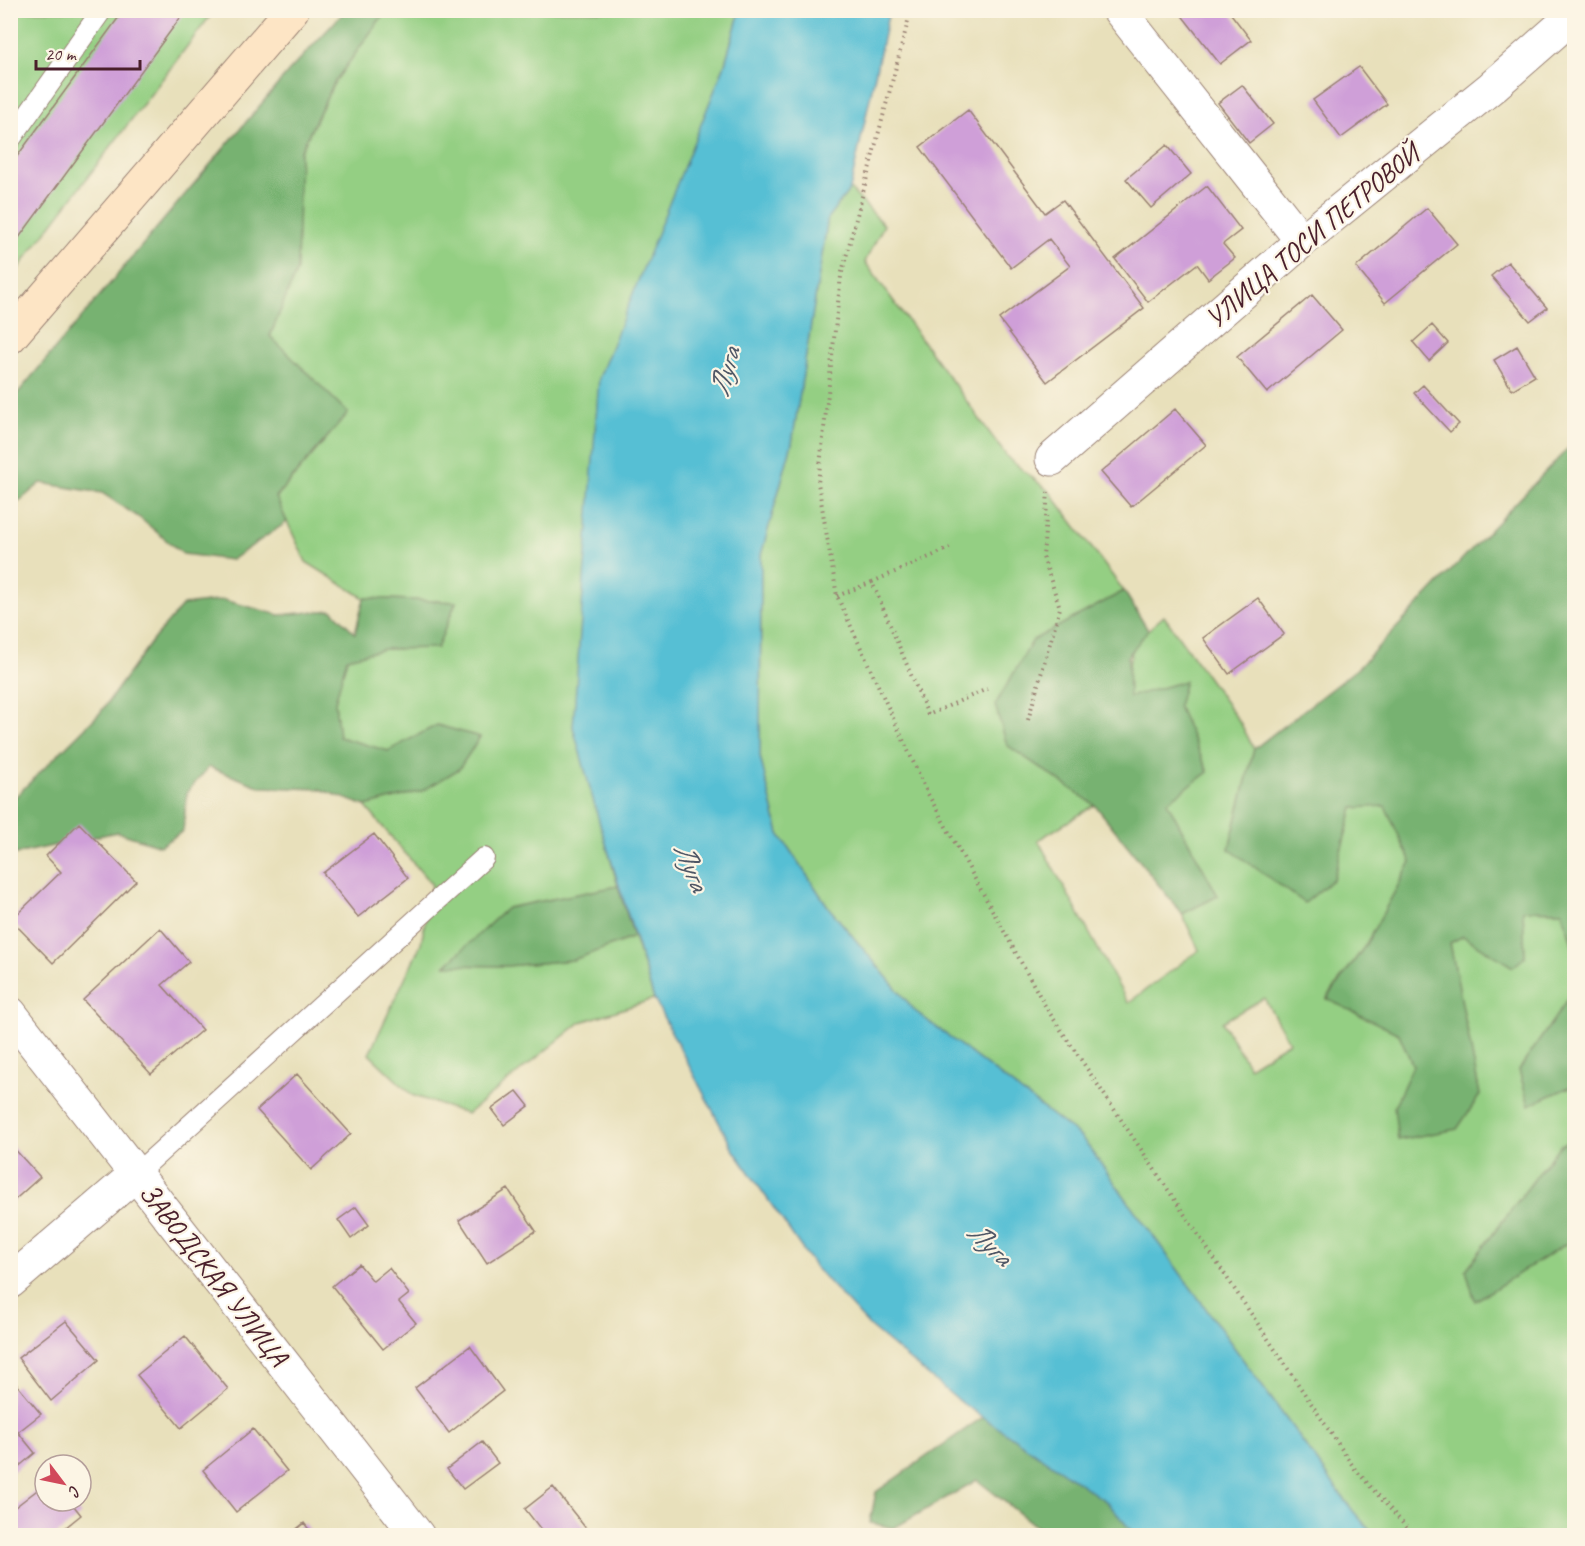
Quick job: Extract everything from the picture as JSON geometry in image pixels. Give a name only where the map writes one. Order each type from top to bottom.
[{"type":"main road","points":[[10,337],[292,10]]},
{"type":"street","points":[[1119,10],[1302,242]]},
{"type":"street","name":"УЛИЦА ТОСИ ПЕТРОВОЙ","points":[[1052,459],[1302,242],[1492,87],[1575,15]]},
{"type":"street","name":"ЗАВОДСКАЯ УЛИЦА","points":[[10,1013],[418,1536]]},
{"type":"street","points":[[10,1282],[136,1174]]},
{"type":"lane","points":[[10,140],[102,10]]},
{"type":"lane","points":[[136,1174],[484,858]]},
{"type":"path","points":[[911,10],[842,276],[818,483],[837,596],[928,794],[1047,1009],[1355,1469],[1414,1536]]},
{"type":"path","points":[[1028,720],[1060,608],[1043,557],[1052,459]]},
{"type":"path","points":[[837,596],[950,548]]},
{"type":"path","points":[[872,582],[928,715],[987,688]]},
{"type":"green space","points":[[11,11],[214,11],[11,278]]},
{"type":"green space","points":[[345,11],[386,11],[334,83],[300,152],[297,270],[270,336],[348,413],[276,497],[287,522],[231,560],[183,554],[141,519],[102,493],[41,483],[11,508],[11,401],[289,71]]},
{"type":"green space","points":[[386,11],[740,11],[724,67],[671,201],[573,727],[618,886],[507,908],[447,965],[506,966],[573,960],[634,937],[654,999],[581,1022],[467,1114],[412,1095],[369,1054],[421,944],[432,885],[365,806],[422,791],[459,769],[480,737],[437,725],[388,751],[339,737],[335,702],[347,658],[384,649],[437,648],[456,602],[364,598],[306,562],[276,498],[348,413],[270,337],[296,270],[300,153],[334,83]]},
{"type":"green space","points":[[850,189],[884,225],[865,262],[1008,458],[1050,492],[1124,591],[1033,640],[1007,745],[1095,805],[1038,840],[1128,1003],[1199,950],[1182,914],[1218,896],[1167,802],[1208,772],[1178,706],[1184,681],[1128,698],[1132,651],[1143,635],[1164,616],[1241,724],[1254,749],[1229,849],[1333,879],[1353,808],[1385,805],[1411,862],[1365,946],[1327,998],[1399,1034],[1413,1066],[1394,1107],[1480,1095],[1450,943],[1462,936],[1525,957],[1523,910],[1563,911],[1574,950],[1574,990],[1519,1070],[1529,1105],[1574,1085],[1574,1139],[1560,1145],[1466,1270],[1475,1300],[1574,1239],[1574,1535],[1374,1535],[1353,1511],[1082,1138],[915,1011],[829,908],[779,834],[760,757],[761,555],[792,443],[828,217]],"holes":[[[1264,998],[1289,1042],[1249,1067],[1222,1022]]]},
{"type":"green space","points":[[1574,442],[1574,950],[1562,911],[1523,910],[1525,957],[1513,967],[1463,936],[1450,943],[1480,1095],[1457,1129],[1398,1140],[1394,1107],[1413,1066],[1399,1034],[1327,999],[1365,946],[1411,862],[1385,806],[1353,808],[1333,879],[1305,903],[1229,849],[1254,749],[1358,668]]},
{"type":"green space","points":[[1124,591],[1148,630],[1128,656],[1129,697],[1185,681],[1178,706],[1208,772],[1167,802],[1218,896],[1182,914],[1095,805],[1007,745],[995,705],[1033,640]]},
{"type":"green space","points":[[364,598],[456,602],[437,648],[384,649],[347,658],[335,702],[339,737],[388,751],[437,725],[480,737],[459,769],[422,791],[365,806],[320,789],[261,787],[209,767],[187,792],[183,831],[160,846],[117,832],[11,855],[10,802],[100,713],[152,641],[183,605],[224,600],[279,615],[332,610],[355,633]]},
{"type":"green space","points":[[618,886],[634,937],[573,960],[506,966],[446,965],[507,908]]},
{"type":"green space","points":[[1574,990],[1574,1085],[1529,1105],[1519,1070]]},
{"type":"green space","points":[[1574,1139],[1574,1239],[1475,1301],[1466,1270],[1560,1145]]},
{"type":"green space","points":[[983,1417],[1107,1502],[1135,1535],[1047,1535],[977,1480],[894,1528],[870,1523],[876,1492]]},
{"type":"water","name":"Луга","points":[[740,11],[889,11],[850,189],[828,217],[792,443],[761,555],[760,757],[779,834],[829,908],[915,1011],[1082,1138],[1353,1511],[1374,1535],[1135,1535],[1107,1502],[959,1401],[870,1327],[814,1266],[733,1149],[654,999],[599,821],[573,727],[599,378],[724,67]]},
{"type":"building","points":[[124,10],[186,10],[10,250],[10,166]]},
{"type":"building","points":[[1183,10],[1228,10],[1251,40],[1220,64],[1180,13]]},
{"type":"building","points":[[1359,67],[1387,104],[1341,138],[1313,100]]},
{"type":"building","points":[[1242,85],[1273,124],[1249,143],[1218,103]]},
{"type":"building","points":[[968,110],[1045,213],[1063,200],[1144,308],[1047,382],[999,319],[1070,266],[1049,239],[1011,268],[920,147]]},
{"type":"building","points":[[1167,145],[1191,174],[1151,208],[1126,179]]},
{"type":"building","points":[[1207,186],[1241,230],[1223,244],[1235,258],[1208,279],[1197,264],[1148,302],[1115,259]]},
{"type":"building","points":[[1427,208],[1457,244],[1385,303],[1356,267]]},
{"type":"building","points":[[1508,262],[1547,308],[1530,321],[1491,276]]},
{"type":"building","points":[[1312,295],[1342,330],[1267,393],[1237,357]]},
{"type":"building","points":[[1432,325],[1448,343],[1429,361],[1413,342]]},
{"type":"building","points":[[1517,346],[1535,376],[1512,390],[1494,360]]},
{"type":"building","points":[[1423,385],[1459,424],[1450,432],[1414,393]]},
{"type":"building","points":[[1175,409],[1206,445],[1131,507],[1101,472]]},
{"type":"building","points":[[1258,598],[1284,634],[1229,674],[1203,638]]},
{"type":"building","points":[[79,823],[136,881],[53,963],[11,920],[61,872],[46,856]]},
{"type":"building","points":[[374,834],[408,878],[358,917],[323,873]]},
{"type":"building","points":[[160,928],[189,962],[162,985],[202,1030],[151,1074],[83,1000]]},
{"type":"building","points":[[297,1074],[351,1134],[311,1170],[257,1110]]},
{"type":"building","points":[[517,1091],[529,1106],[504,1125],[492,1109]]},
{"type":"building","points":[[10,1144],[40,1177],[10,1204]]},
{"type":"building","points":[[508,1189],[536,1231],[487,1263],[459,1220]]},
{"type":"building","points":[[356,1207],[369,1225],[351,1239],[338,1220]]},
{"type":"building","points":[[359,1264],[373,1281],[389,1268],[409,1294],[399,1302],[416,1323],[383,1349],[332,1286]]},
{"type":"building","points":[[66,1321],[99,1360],[51,1401],[18,1358]]},
{"type":"building","points":[[185,1336],[228,1389],[181,1428],[137,1375]]},
{"type":"building","points":[[470,1346],[503,1391],[449,1433],[415,1388]]},
{"type":"building","points":[[17,1385],[41,1414],[18,1432],[35,1453],[10,1474],[10,1390]]},
{"type":"building","points":[[253,1429],[287,1471],[236,1512],[203,1470]]},
{"type":"building","points":[[482,1442],[498,1463],[463,1489],[447,1469]]},
{"type":"building","points":[[553,1487],[592,1536],[546,1536],[525,1509]]},
{"type":"building","points":[[33,1493],[33,1513],[79,1513],[81,1515],[55,1536],[10,1536],[10,1511]]},
{"type":"building","points":[[304,1523],[314,1536],[288,1536]]}]
